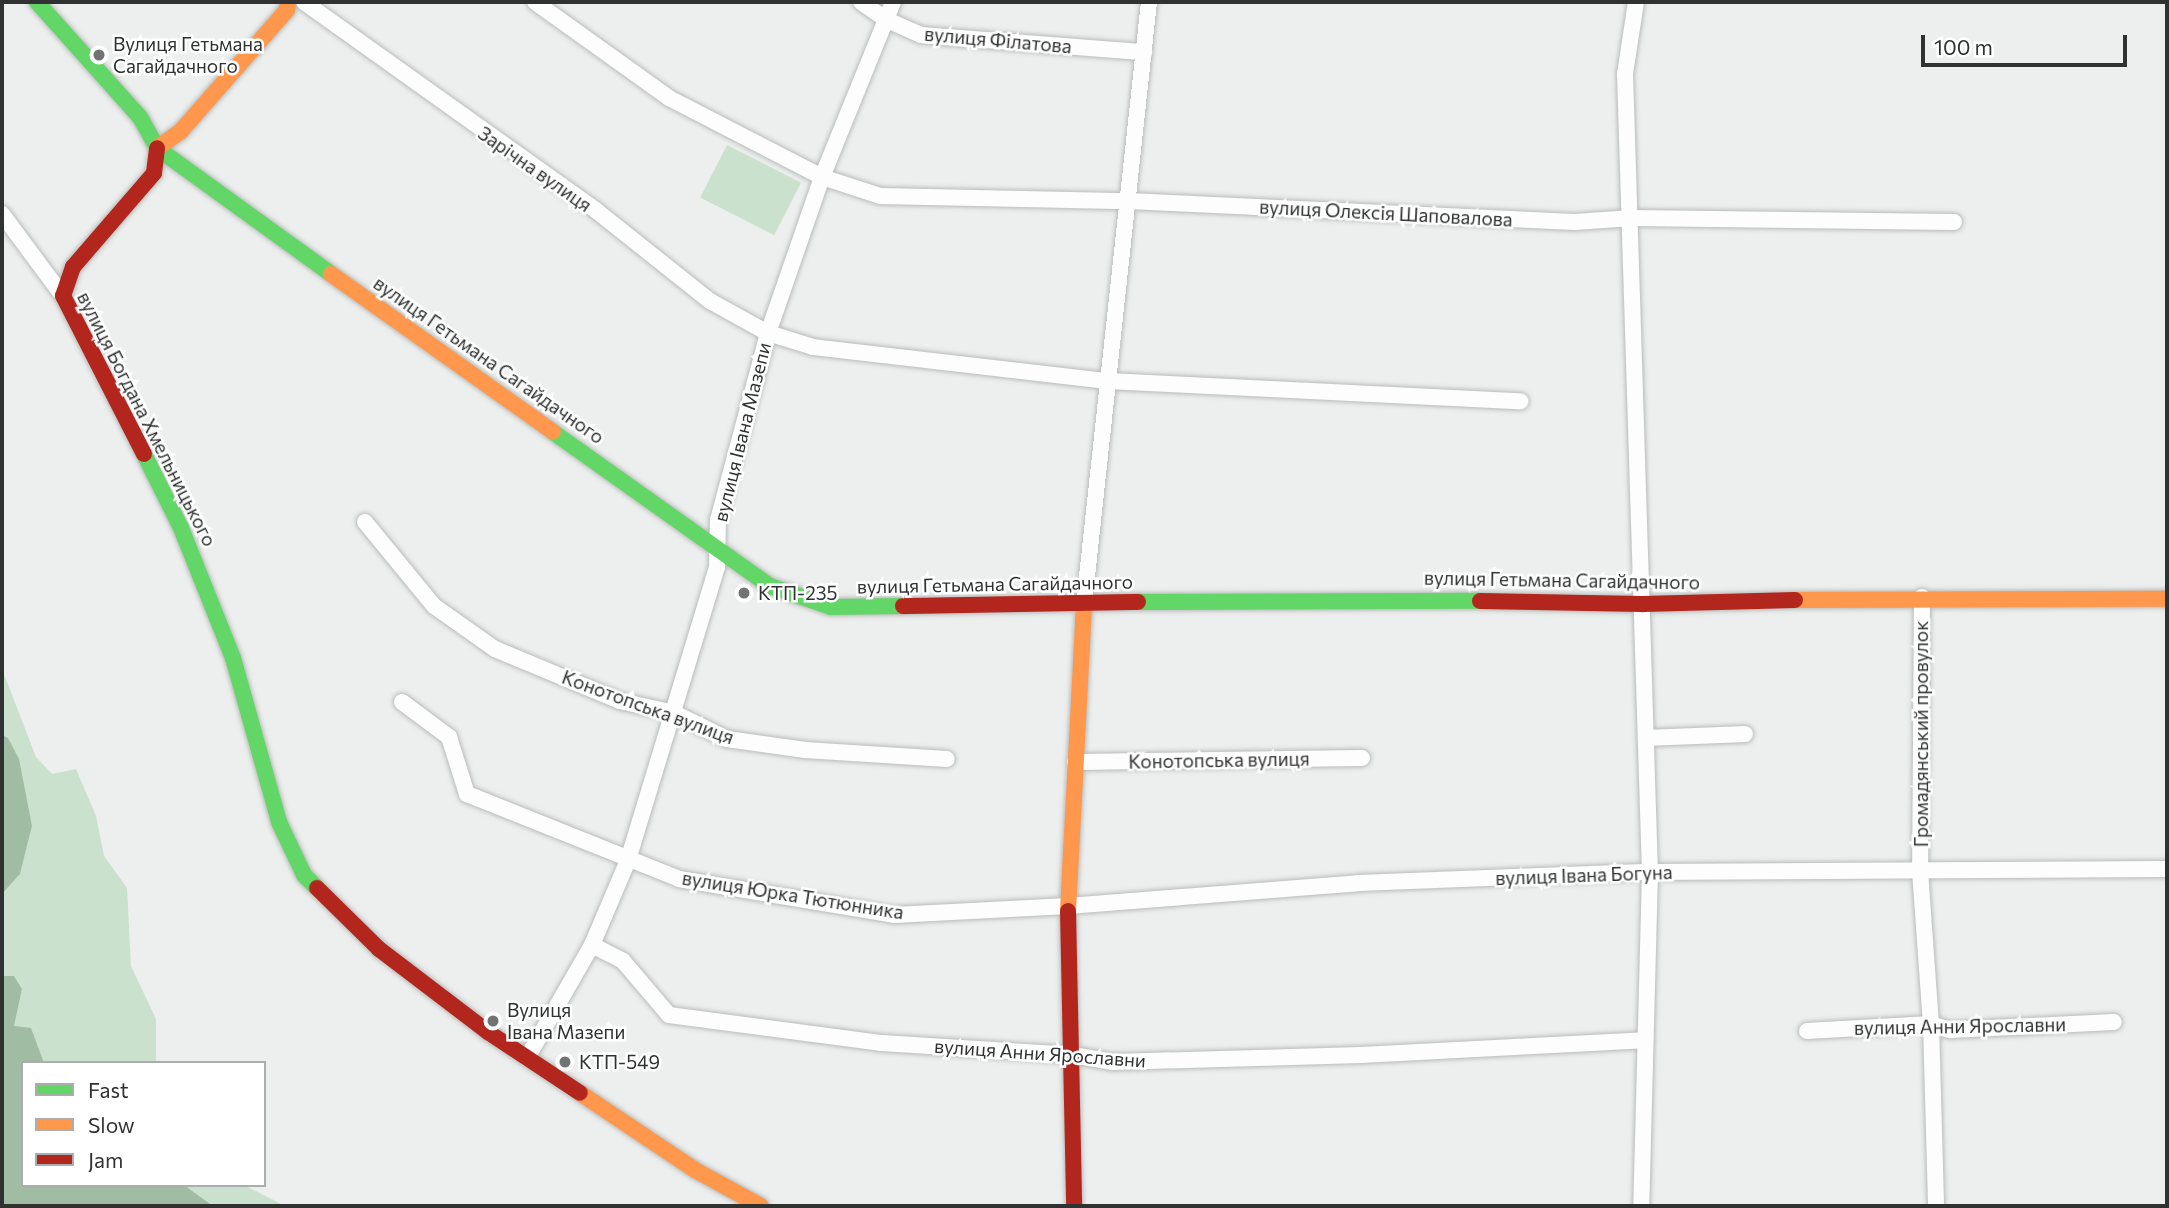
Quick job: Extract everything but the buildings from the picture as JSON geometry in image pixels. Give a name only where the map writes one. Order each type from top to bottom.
[{"type":"street","name":"вулиця Гетьмана Сагайдачного","points":[[37,2],[140,117],[157,148],[770,586],[831,607],[1344,598],[1643,604],[1922,597],[2167,599]]},
{"type":"street","points":[[63,296],[73,267],[143,190],[154,173],[157,148],[181,131],[287,10],[288,2]]},
{"type":"street","name":"Зарічна вулиця","points":[[304,2],[598,212],[710,301],[768,333]]},
{"type":"street","name":"вулиця Олексія Шаповалова","points":[[535,2],[669,98],[822,177],[880,196],[1129,201],[1575,222],[1632,218],[1954,222]]},
{"type":"street","name":"вулиця Філатова","points":[[861,2],[885,19],[921,35],[1144,52]]},
{"type":"street","name":"вулиця Івана Мазепи","points":[[527,1058],[592,945],[628,860],[717,567],[718,520],[768,333],[822,177],[893,2]]},
{"type":"street","points":[[1074,1206],[1068,906],[1084,604],[1149,2]]},
{"type":"street","points":[[1636,2],[1625,74],[1632,218],[1650,872],[1641,1206]]},
{"type":"street","name":"вулиця Богдана Хмельницького","points":[[2,214],[63,296],[181,528],[233,658],[278,822],[304,875],[379,949],[527,1058],[695,1170],[761,1206]]},
{"type":"street","points":[[768,333],[813,347],[1106,381],[1521,401]]},
{"type":"street","name":"Конотопська вулиця","points":[[365,522],[434,606],[495,649],[620,701],[674,713],[727,739],[817,751],[947,759]]},
{"type":"street","name":"Громадянський провулок","points":[[1922,597],[1920,871],[1931,1024],[1936,1206]]},
{"type":"street","name":"вулиця Юрка Тютюнника","points":[[402,702],[449,737],[467,794],[679,879],[894,915],[1003,908]]},
{"type":"street","points":[[1646,738],[1745,734]]},
{"type":"street","name":"Конотопська вулиця","points":[[1075,762],[1362,758]]},
{"type":"street","name":"вулиця Івана Богуна","points":[[1003,908],[1068,906],[1358,883],[1650,872],[2167,869]]},
{"type":"street","name":"вулиця Анни Ярославни","points":[[592,945],[623,961],[669,1015],[882,1044],[1073,1055],[1113,1062],[1347,1056],[1644,1040]]},
{"type":"street","name":"вулиця Анни Ярославни","points":[[1807,1031],[1931,1024],[1950,1030],[2114,1023]]},
{"type":"shaded area","points":[[727,145],[801,183],[774,235],[700,198]]},
{"type":"shaded area","points":[[2,669],[36,757],[52,774],[76,769],[96,816],[104,856],[127,888],[131,966],[156,1019],[156,1061],[42,1061],[13,1026],[22,989],[14,976],[2,976],[2,894],[20,874],[32,826],[8,738],[2,735]]},
{"type":"shaded area","points":[[2,735],[8,738],[19,759],[32,826],[20,874],[2,894]]},
{"type":"shaded area","points":[[2,976],[14,976],[22,989],[14,1026],[31,1028],[43,1061],[21,1061],[21,1187],[187,1187],[213,1206],[2,1206]]},
{"type":"shaded area","points":[[187,1187],[248,1187],[285,1206],[213,1206]]},
{"type":"traffic: fast","points":[[37,2],[140,117],[157,148],[331,274]]},
{"type":"traffic: fast","points":[[553,432],[770,586],[831,607],[903,606]]},
{"type":"traffic: fast","points":[[144,454],[181,528],[233,658],[279,822],[304,875],[317,888]]},
{"type":"traffic: fast","points":[[1138,602],[1480,601]]},
{"type":"traffic: slow","points":[[157,148],[181,131],[287,10],[288,2]]},
{"type":"traffic: slow","points":[[331,274],[553,432]]},
{"type":"traffic: slow","points":[[1795,600],[2167,599]]},
{"type":"traffic: slow","points":[[1068,911],[1084,604]]},
{"type":"traffic: slow","points":[[580,1093],[695,1170],[761,1206]]},
{"type":"traffic: jam","points":[[144,454],[63,296],[73,267],[154,173],[157,148]]},
{"type":"traffic: jam","points":[[1480,601],[1643,604],[1795,600]]},
{"type":"traffic: jam","points":[[903,606],[1138,602]]},
{"type":"traffic: jam","points":[[317,888],[379,949],[488,1032],[580,1093]]},
{"type":"traffic: jam","points":[[1068,911],[1074,1206]]},
{"type":"place","name":"Вулиця Гетьмана Сагайдачного","points":[[99,55]]},
{"type":"place","name":"КТП-235","points":[[744,593]]},
{"type":"place","name":"Вулиця Івана Мазепи","points":[[493,1021]]},
{"type":"place","name":"КТП-549","points":[[565,1062]]}]
